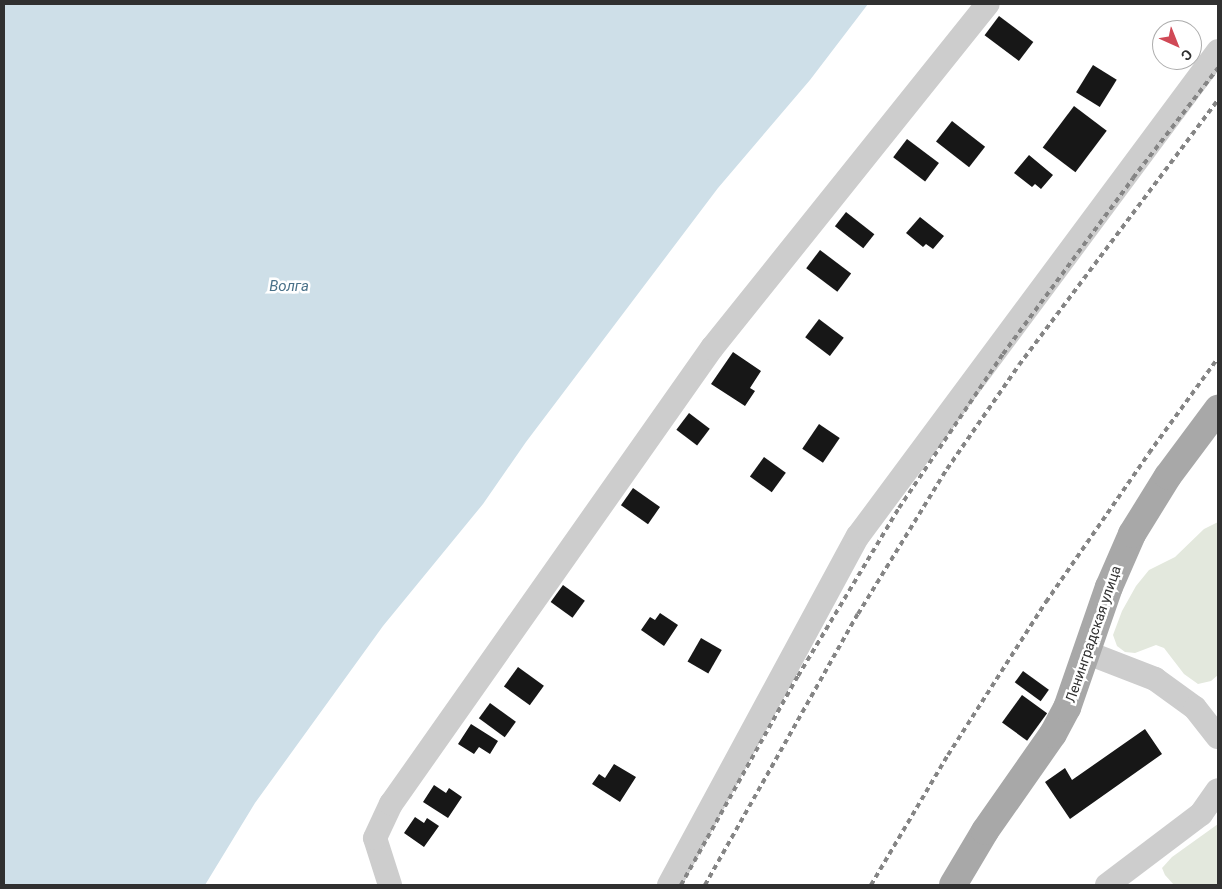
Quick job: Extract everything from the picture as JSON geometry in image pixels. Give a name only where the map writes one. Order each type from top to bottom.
[{"type":"main road","name":"Ленинградская улица","points":[[953,885],[985,831],[1053,734],[1067,708],[1088,653],[1109,587],[1132,534],[1168,476],[1218,409]]},
{"type":"street","points":[[390,885],[375,838],[391,804],[712,348],[988,4]]},
{"type":"street","points":[[669,885],[858,536],[1218,51]]},
{"type":"street","points":[[1088,653],[1141,672],[1162,684],[1195,708],[1218,737]]},
{"type":"street","points":[[1107,885],[1195,819],[1211,802],[1218,790]]},
{"type":"shaded area","points":[[1218,522],[1218,675],[1211,681],[1198,684],[1184,674],[1164,648],[1156,645],[1135,653],[1125,652],[1117,646],[1113,635],[1122,611],[1136,586],[1149,570],[1175,557],[1204,529]]},
{"type":"shaded area","points":[[1218,824],[1218,885],[1174,885],[1165,875],[1162,868],[1172,857]]},
{"type":"water","name":"Волга","points":[[4,4],[868,4],[810,80],[718,188],[526,442],[483,504],[383,626],[255,803],[205,885],[4,885]]},
{"type":"building","points":[[999,16],[1033,42],[1019,61],[985,35]]},
{"type":"building","points":[[1093,65],[1117,80],[1100,107],[1076,92]]},
{"type":"building","points":[[1074,106],[1107,131],[1075,172],[1043,148]]},
{"type":"building","points":[[952,121],[985,147],[969,167],[936,141]]},
{"type":"building","points":[[907,139],[939,163],[925,181],[893,157]]},
{"type":"building","points":[[1029,155],[1053,175],[1041,189],[1035,184],[1032,187],[1014,173]]},
{"type":"building","points":[[846,212],[874,234],[863,248],[835,226]]},
{"type":"building","points":[[920,217],[944,236],[933,249],[926,244],[923,247],[906,233]]},
{"type":"building","points":[[820,250],[851,273],[837,292],[806,268]]},
{"type":"building","points":[[819,319],[844,338],[830,356],[805,337]]},
{"type":"building","points":[[733,352],[761,371],[750,388],[755,391],[745,406],[711,384]]},
{"type":"building","points":[[689,413],[710,429],[697,445],[676,430]]},
{"type":"building","points":[[819,424],[840,438],[823,463],[802,449]]},
{"type":"building","points":[[764,457],[786,473],[772,492],[750,476]]},
{"type":"building","points":[[633,488],[660,507],[648,524],[621,505]]},
{"type":"building","points":[[563,585],[585,601],[572,618],[551,602]]},
{"type":"building","points":[[660,613],[678,625],[664,646],[641,630],[650,617],[655,620]]},
{"type":"building","points":[[701,638],[722,650],[708,673],[688,661]]},
{"type":"building","points":[[518,667],[544,686],[530,705],[504,686]]},
{"type":"building","points":[[1023,671],[1049,690],[1041,701],[1015,682]]},
{"type":"building","points":[[1022,695],[1047,713],[1027,741],[1002,723]]},
{"type":"building","points":[[490,703],[516,722],[505,737],[479,718]]},
{"type":"building","points":[[471,724],[498,741],[490,754],[479,747],[474,754],[458,744]]},
{"type":"building","points":[[1145,729],[1162,754],[1070,819],[1045,782],[1065,768],[1072,780]]},
{"type":"building","points":[[614,764],[636,777],[620,802],[592,784],[599,774],[605,778]]},
{"type":"building","points":[[434,785],[446,793],[449,788],[462,797],[448,818],[423,802]]},
{"type":"building","points":[[415,817],[424,823],[427,818],[439,826],[424,847],[404,833]]},
{"type":"railway","points":[[681,885],[798,676],[899,508],[1003,354],[1133,178],[1218,68]]},
{"type":"railway","points":[[705,885],[858,614],[947,469],[1019,365],[1218,100]]},
{"type":"railway","points":[[871,885],[948,755],[1046,602],[1149,453],[1218,358]]}]
